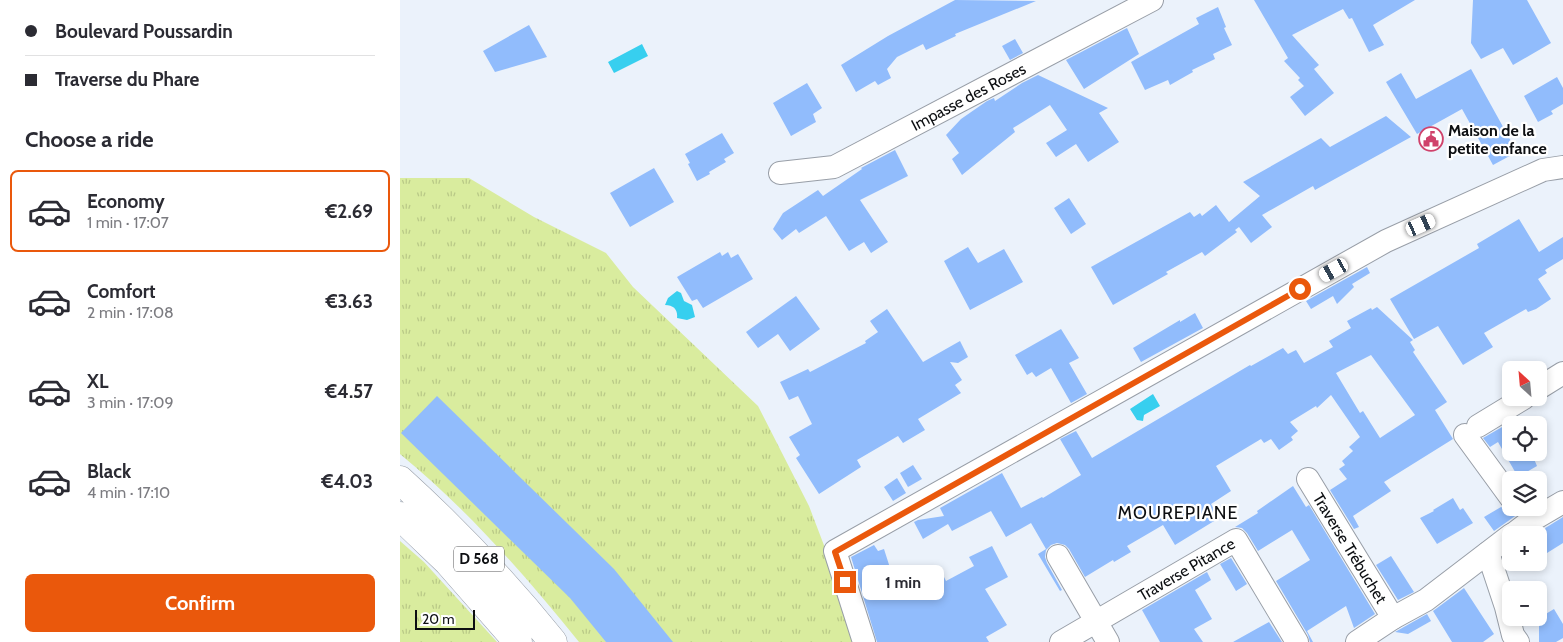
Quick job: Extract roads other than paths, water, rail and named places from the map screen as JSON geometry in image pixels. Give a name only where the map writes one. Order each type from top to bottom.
[{"type":"main road","name":"D 568","points":[[400,480],[469,549],[530,614],[553,642]]},
{"type":"main road","name":"D 568","points":[[400,516],[448,562],[518,642]]},
{"type":"street","name":"Impasse des Roses","points":[[780,173],[834,167],[1152,0]]},
{"type":"street","points":[[864,642],[835,552],[1386,241],[1543,170],[1563,167]]},
{"type":"street","points":[[1548,382],[1563,373]]},
{"type":"street","points":[[1502,482],[1472,430],[1511,406]]},
{"type":"street","name":"Traverse Trébuchet","points":[[1308,479],[1393,618]]},
{"type":"street","points":[[1357,642],[1393,618],[1426,600],[1488,553],[1518,525],[1563,502]]},
{"type":"street","name":"Traverse Pitance","points":[[1061,642],[1236,540],[1297,642]]},
{"type":"street","points":[[1488,553],[1514,635],[1518,642]]},
{"type":"street","points":[[1058,556],[1108,642]]},
{"type":"water","points":[[642,44],[648,56],[614,73],[608,62]]},
{"type":"water","points":[[677,291],[681,293],[684,301],[692,305],[695,317],[687,320],[677,318],[675,308],[665,305],[668,298]]},
{"type":"water","points":[[1153,394],[1160,406],[1144,415],[1143,421],[1137,420],[1130,409]]},
{"type":"place","name":"Maison de la petite enfance","points":[[1431,139]]},
{"type":"district","name":"MOUREPIANE","points":[[1178,513]]}]
